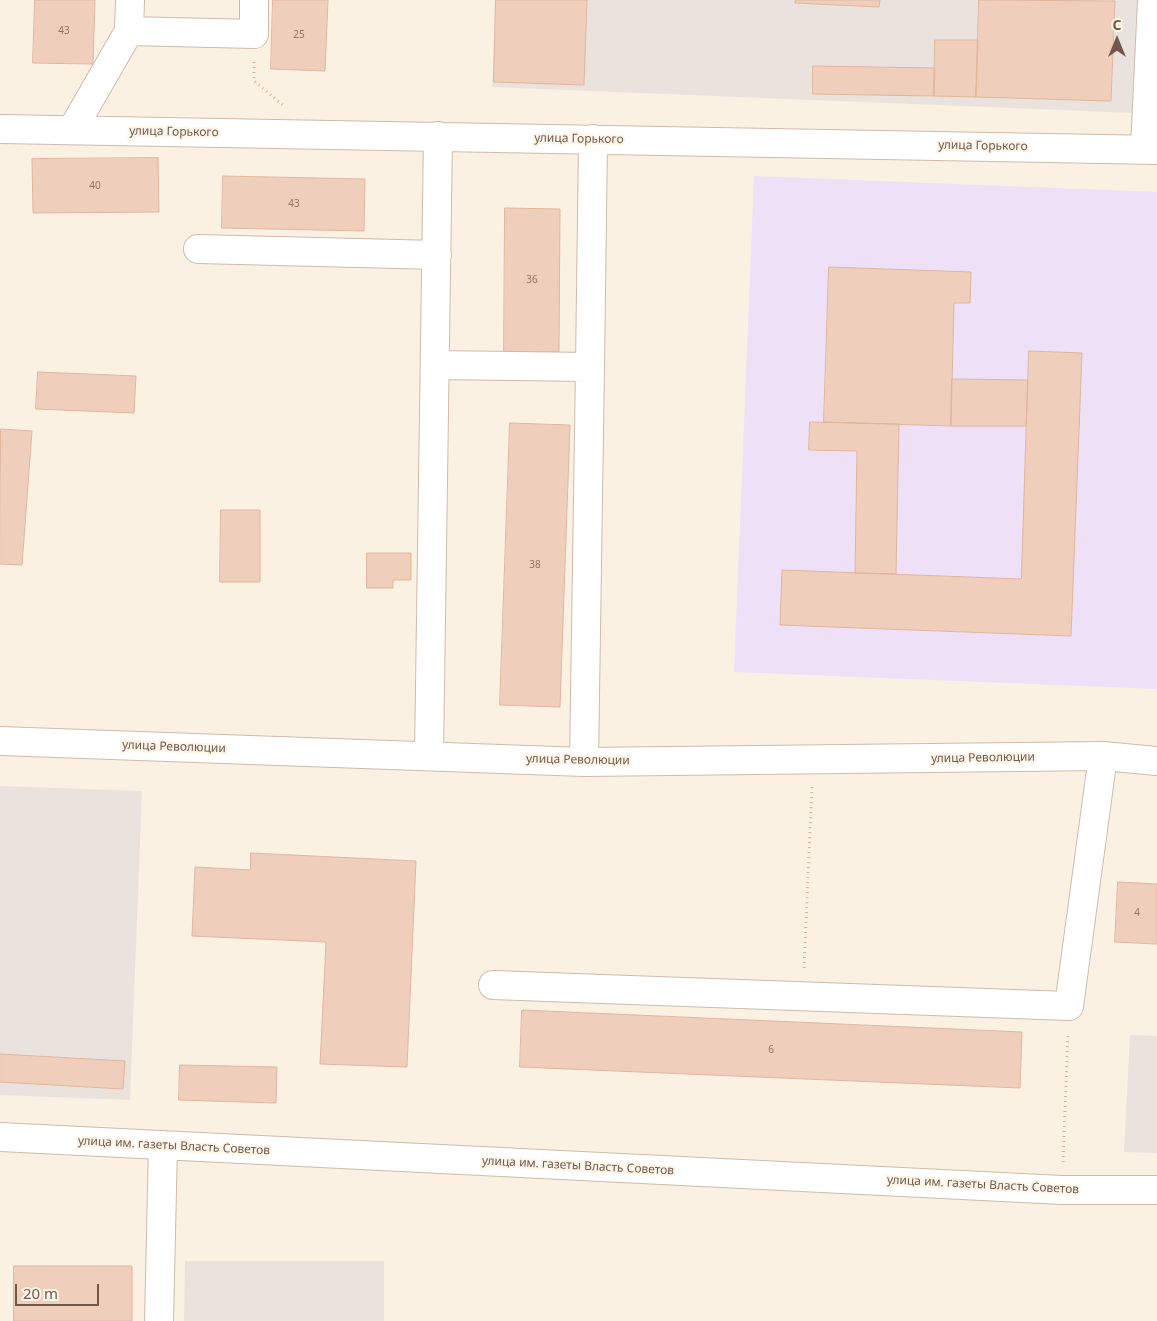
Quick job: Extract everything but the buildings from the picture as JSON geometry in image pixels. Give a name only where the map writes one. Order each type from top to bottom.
[{"type":"street","points":[[72,130],[129,31],[130,0]]},
{"type":"street","points":[[129,31],[254,34],[254,0]]},
{"type":"street","points":[[1151,150],[1152,0]]},
{"type":"street","name":"улица Горького","points":[[0,129],[1151,150]]},
{"type":"street","points":[[429,756],[438,136]]},
{"type":"street","points":[[584,762],[593,139]]},
{"type":"street","points":[[198,249],[437,255]]},
{"type":"street","points":[[435,365],[590,367]]},
{"type":"street","name":"улица Революции","points":[[0,741],[584,762],[1103,756],[1157,761]]},
{"type":"street","points":[[493,985],[1069,1006],[1103,756]]},
{"type":"street","name":"улица им. газеты Власть Советов","points":[[0,1137],[1062,1190],[1157,1190]]},
{"type":"street","points":[[159,1321],[163,1145]]},
{"type":"path","points":[[254,34],[254,81],[319,135]]},
{"type":"path","points":[[802,996],[814,759]]},
{"type":"path","points":[[1062,1190],[1069,1006]]},
{"type":"shaded area","points":[[495,0],[1139,0],[1134,113],[492,87]]},
{"type":"shaded area","points":[[754,176],[1157,192],[1157,689],[734,672]]},
{"type":"shaded area","points":[[0,786],[142,791],[130,1100],[0,1095]]},
{"type":"shaded area","points":[[1130,1035],[1157,1036],[1157,1153],[1124,1152]]},
{"type":"shaded area","points":[[185,1261],[384,1261],[384,1321],[184,1321]]}]
